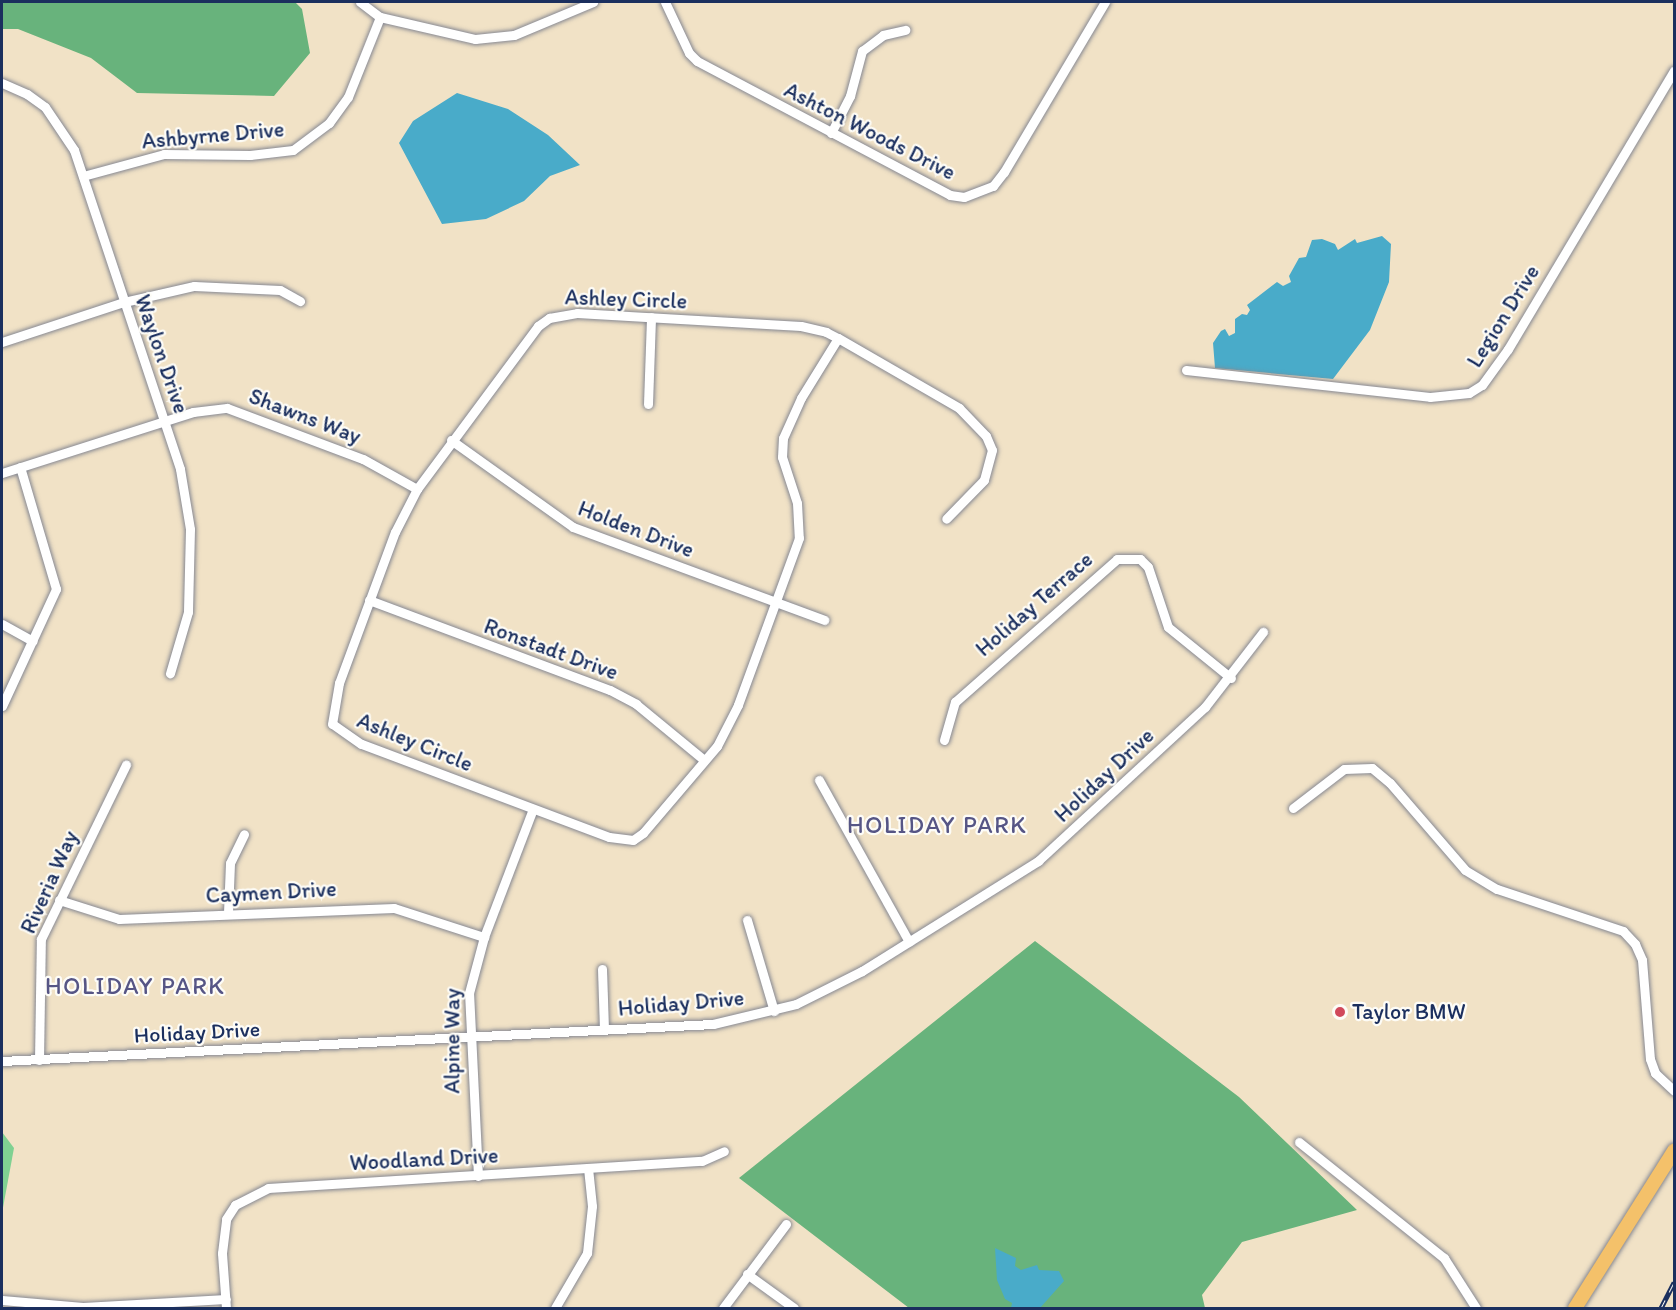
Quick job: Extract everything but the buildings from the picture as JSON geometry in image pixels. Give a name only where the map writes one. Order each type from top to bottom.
[{"type":"main road","points":[[1575,1308],[1674,1150]]},
{"type":"street","points":[[360,2],[380,17],[475,39],[495,39],[593,2]]},
{"type":"street","name":"Ashton Woods Drive","points":[[665,2],[689,53],[698,62],[950,195],[979,194],[993,186],[1105,2]]},
{"type":"street","name":"Ashbyrne Drive","points":[[83,176],[164,154],[250,155],[293,150],[321,131],[348,97],[380,17]]},
{"type":"street","points":[[831,134],[850,96],[862,51],[871,41],[905,30]]},
{"type":"street","name":"Legion Drive","points":[[1186,370],[1398,395],[1451,397],[1469,393],[1496,369],[1674,71]]},
{"type":"street","name":"Waylon Drive","points":[[2,83],[27,94],[45,107],[74,150],[164,420],[187,498],[190,529],[188,612],[170,673]]},
{"type":"street","points":[[2,342],[124,302],[194,285],[280,290],[300,301]]},
{"type":"street","name":"Ashley Circle","points":[[838,338],[801,398],[783,438],[782,457],[800,520],[796,554],[729,727],[652,824],[633,840],[609,837],[361,744],[332,724],[336,691],[395,532],[417,489],[451,440],[538,326],[549,318],[577,313],[801,326],[838,338],[958,408],[986,436],[992,450],[984,480],[946,519]]},
{"type":"street","points":[[648,404],[651,317]]},
{"type":"street","name":"Shawns Way","points":[[2,473],[164,420],[210,409],[247,414],[363,459],[417,489]]},
{"type":"street","name":"Holden Drive","points":[[451,440],[573,527],[824,620]]},
{"type":"street","points":[[2,706],[54,599],[56,578],[20,467]]},
{"type":"street","name":"Holiday Terrace","points":[[945,740],[955,702],[1117,559],[1140,559],[1148,567],[1168,627],[1231,678]]},
{"type":"street","name":"Ronstadt Drive","points":[[369,600],[610,690],[636,704],[704,760]]},
{"type":"street","points":[[2,624],[33,641]]},
{"type":"street","name":"Holiday Drive","points":[[2,1061],[713,1024],[774,1011],[829,990],[1038,861],[1205,707],[1231,678],[1263,632]]},
{"type":"street","name":"Riveria Way","points":[[39,1060],[38,962],[41,939],[126,765]]},
{"type":"street","points":[[1293,808],[1344,769],[1372,768],[1465,870],[1497,889],[1623,931],[1635,944],[1642,960],[1650,1059],[1655,1073],[1674,1091]]},
{"type":"street","points":[[819,780],[909,942]]},
{"type":"street","name":"Alpine Way","points":[[478,1176],[469,1037],[469,993],[484,937],[532,809]]},
{"type":"street","points":[[228,913],[230,863],[244,834]]},
{"type":"street","name":"Caymen Drive","points":[[59,900],[119,919],[394,908],[484,937]]},
{"type":"street","points":[[747,920],[774,1011]]},
{"type":"street","points":[[602,969],[604,1029]]},
{"type":"street","points":[[1299,1143],[1444,1258],[1476,1308]]},
{"type":"street","name":"Woodland Drive","points":[[226,1304],[222,1234],[235,1205],[249,1195],[290,1185],[478,1176],[702,1161],[724,1151]]},
{"type":"street","points":[[555,1308],[587,1253],[592,1206],[588,1169]]},
{"type":"street","points":[[723,1308],[786,1224]]},
{"type":"street","points":[[747,1274],[794,1308]]},
{"type":"street","points":[[2,1300],[83,1308],[226,1304]]},
{"type":"green space","points":[[2,2],[295,2],[302,9],[310,53],[274,96],[137,93],[91,58],[18,29],[2,29]]},
{"type":"green space","points":[[1035,941],[1239,1097],[1357,1210],[1242,1242],[1202,1295],[1205,1308],[909,1308],[739,1178]]},
{"type":"green space","points":[[2,1132],[14,1148],[2,1213]]},
{"type":"water","points":[[457,93],[508,109],[548,135],[580,165],[550,176],[524,201],[486,219],[442,224],[399,143],[413,121]]},
{"type":"water","points":[[1382,236],[1391,244],[1389,282],[1370,330],[1333,379],[1215,368],[1213,343],[1221,331],[1225,329],[1229,336],[1235,333],[1235,319],[1242,314],[1247,315],[1250,310],[1247,305],[1277,282],[1283,286],[1291,282],[1289,276],[1299,258],[1306,257],[1312,240],[1322,239],[1335,244],[1338,250],[1355,239],[1357,243]]},
{"type":"water","points":[[995,1248],[1016,1258],[1015,1266],[1021,1270],[1037,1265],[1039,1270],[1059,1271],[1064,1281],[1040,1308],[1011,1308],[1012,1303],[1005,1299],[997,1280]]},
{"type":"railway","points":[[1661,1308],[1674,1282]]},
{"type":"place","name":"Taylor BMW","points":[[1340,1012]]},
{"type":"district","name":"HOLIDAY PARK","points":[[937,825]]},
{"type":"district","name":"HOLIDAY PARK","points":[[135,986]]}]
